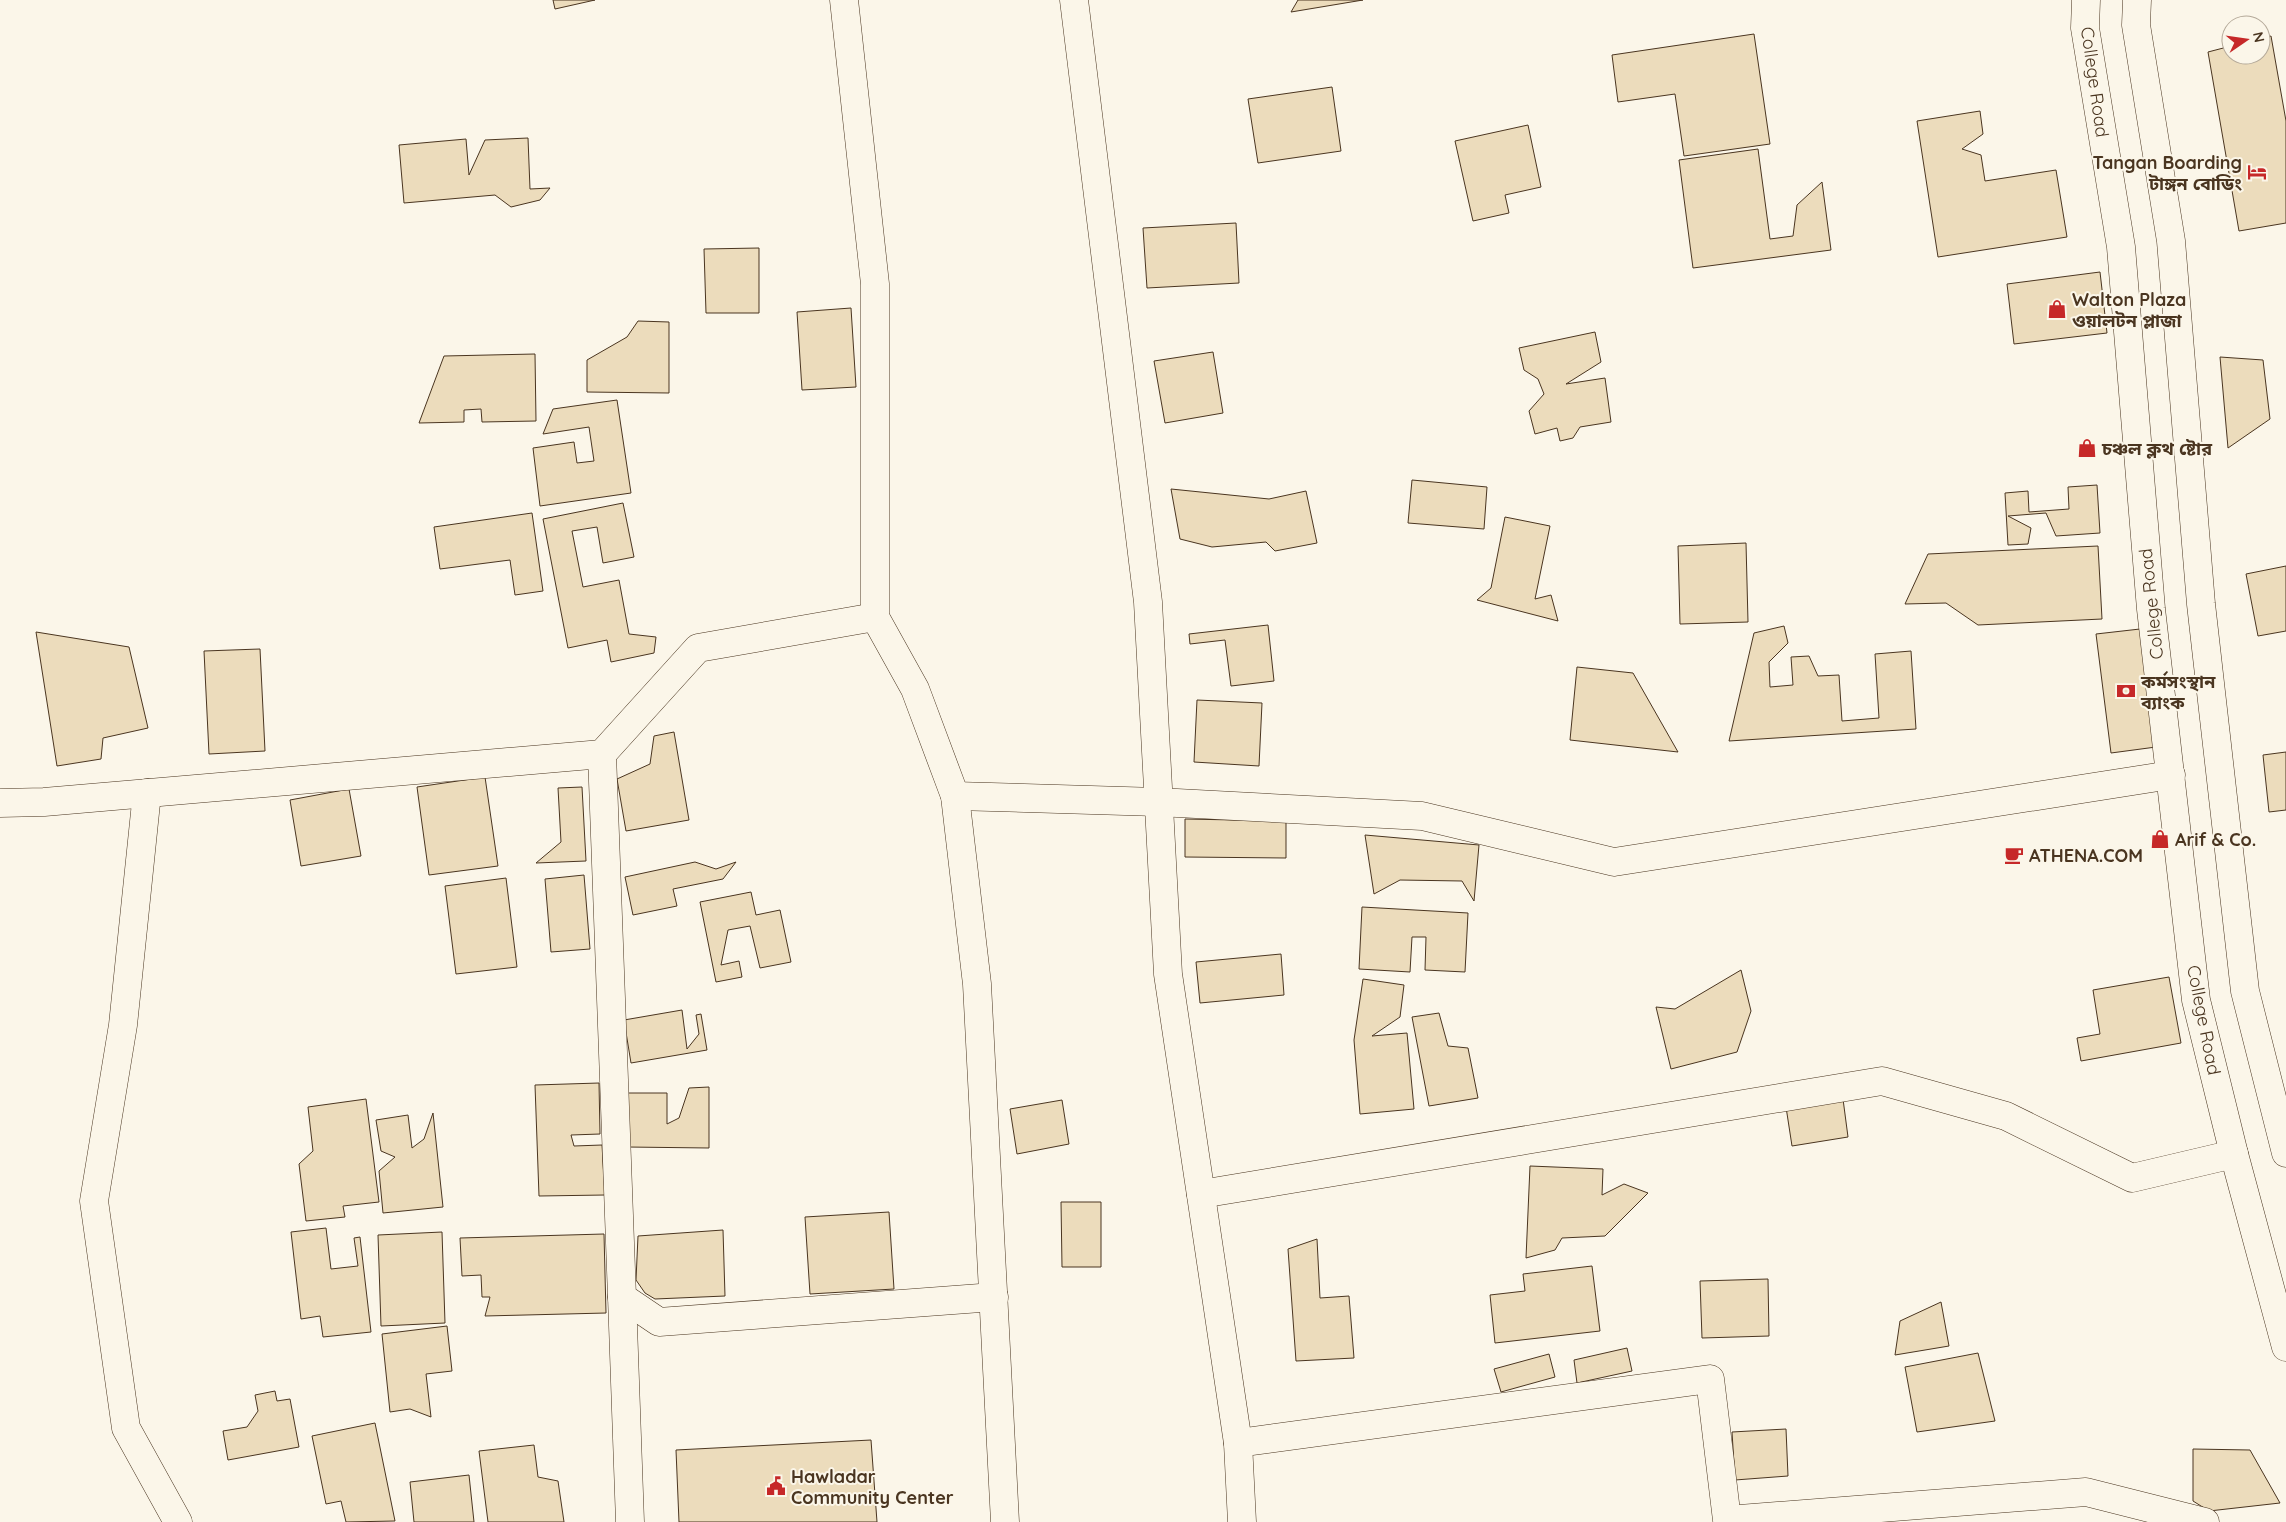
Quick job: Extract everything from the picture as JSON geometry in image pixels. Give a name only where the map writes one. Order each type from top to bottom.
[{"type":"street","points":[[844,0],[875,284],[875,617],[916,689],[954,796],[977,984],[1006,1522]]},
{"type":"street","points":[[1074,0],[1148,602],[1168,974],[1238,1443],[1242,1522]]},
{"type":"street","name":"College Road","points":[[2086,0],[2085,28],[2121,247],[2151,609],[2196,1000],[2234,1154],[2286,1347]]},
{"type":"street","points":[[2138,0],[2136,25],[2171,240],[2201,604],[2245,991],[2286,1153]]},
{"type":"street","points":[[0,803],[147,793],[602,754],[698,648],[875,617]]},
{"type":"street","points":[[602,754],[630,1522]]},
{"type":"street","points":[[954,796],[1158,802],[1422,816],[1614,862],[2171,775]]},
{"type":"street","points":[[147,793],[123,1025],[94,1201],[126,1428],[178,1522]]},
{"type":"street","points":[[1200,1194],[1882,1081],[2006,1116],[2132,1178],[2234,1154]]},
{"type":"street","points":[[622,1297],[659,1322],[994,1297]]},
{"type":"street","points":[[1238,1443],[1710,1379],[1727,1520],[2086,1492],[2205,1522]]},
{"type":"building","points":[[553,0],[595,0],[555,9]]},
{"type":"building","points":[[1298,0],[1363,0],[1291,12]]},
{"type":"building","points":[[1754,34],[1770,144],[1684,156],[1675,94],[1618,102],[1612,55]]},
{"type":"building","name":"Tangan Boarding টাঙ্গন বোডিং","points":[[2271,36],[2286,121],[2286,223],[2239,231],[2208,52],[2221,49],[2221,65],[2271,65]]},
{"type":"building","points":[[1332,87],[1341,151],[1258,163],[1248,99]]},
{"type":"building","points":[[1980,111],[1983,134],[1962,149],[1981,155],[1985,181],[2056,170],[2067,237],[1938,257],[1917,121]]},
{"type":"building","points":[[1528,125],[1541,187],[1505,195],[1509,213],[1473,221],[1455,141]]},
{"type":"building","points":[[528,138],[530,189],[550,188],[540,200],[511,207],[495,195],[404,203],[399,145],[466,139],[469,175],[485,140]]},
{"type":"building","points":[[1758,149],[1770,239],[1793,236],[1797,205],[1822,182],[1831,250],[1693,268],[1679,160]]},
{"type":"building","points":[[1236,223],[1239,283],[1147,288],[1143,228]]},
{"type":"building","points":[[759,248],[759,313],[706,313],[704,249]]},
{"type":"building","name":"Walton Plaza ওয়ালটন প্লাজা","points":[[2100,272],[2107,333],[2014,344],[2007,284]]},
{"type":"building","points":[[851,308],[856,387],[802,390],[797,312]]},
{"type":"building","points":[[638,321],[669,322],[669,393],[587,392],[587,360],[627,337]]},
{"type":"building","points":[[1595,332],[1601,362],[1566,384],[1605,378],[1611,422],[1580,427],[1573,438],[1560,441],[1557,428],[1535,434],[1529,411],[1544,394],[1538,379],[1524,370],[1519,348]]},
{"type":"building","points":[[1213,352],[1223,413],[1165,423],[1154,361]]},
{"type":"building","points":[[535,354],[536,421],[482,422],[481,409],[464,410],[464,422],[419,423],[444,356]]},
{"type":"building","points":[[2220,357],[2263,360],[2270,419],[2228,448]]},
{"type":"building","points":[[617,400],[631,493],[540,506],[533,448],[574,442],[577,463],[594,461],[589,427],[543,434],[553,409]]},
{"type":"building","points":[[1412,480],[1487,487],[1484,529],[1408,523]]},
{"type":"building","points":[[2097,485],[2100,533],[2056,536],[2046,513],[2008,516],[2031,528],[2028,544],[2008,545],[2005,493],[2028,491],[2029,512],[2069,509],[2068,487]]},
{"type":"building","points":[[1171,489],[1269,499],[1306,491],[1317,543],[1275,551],[1266,542],[1212,547],[1180,539]]},
{"type":"building","points":[[623,503],[634,557],[603,563],[597,527],[572,531],[583,587],[619,580],[629,634],[656,637],[654,653],[611,662],[607,640],[568,648],[543,519]]},
{"type":"building","points":[[532,513],[543,591],[515,595],[510,560],[440,569],[434,527]]},
{"type":"building","points":[[1505,517],[1550,526],[1535,599],[1551,595],[1558,621],[1477,600],[1491,588]]},
{"type":"building","points":[[1746,543],[1748,622],[1680,624],[1678,546]]},
{"type":"building","points":[[2098,546],[2102,619],[1978,625],[1946,603],[1905,604],[1928,554]]},
{"type":"building","points":[[2286,566],[2286,631],[2258,636],[2246,574]]},
{"type":"building","points":[[1268,625],[1274,681],[1231,686],[1225,640],[1190,644],[1189,634]]},
{"type":"building","points":[[1784,626],[1788,643],[1769,662],[1770,687],[1793,685],[1791,657],[1809,656],[1818,676],[1839,675],[1842,721],[1879,718],[1875,654],[1911,651],[1916,729],[1729,741],[1754,633]]},
{"type":"building","name":"কর্মসংস্থান ব্যাংক","points":[[2140,629],[2156,747],[2111,753],[2096,634]]},
{"type":"building","points":[[36,632],[129,647],[148,728],[103,738],[101,759],[57,766]]},
{"type":"building","points":[[260,649],[265,751],[209,754],[204,651]]},
{"type":"building","points":[[1577,667],[1633,673],[1678,752],[1570,740]]},
{"type":"building","points":[[1197,700],[1262,703],[1259,766],[1194,762]]},
{"type":"building","points":[[674,732],[689,820],[626,831],[617,779],[650,764],[654,736]]},
{"type":"building","points":[[2286,752],[2286,810],[2269,812],[2263,755]]},
{"type":"building","points":[[485,777],[498,866],[429,875],[417,787]]},
{"type":"building","points":[[582,787],[586,861],[536,863],[561,842],[558,788]]},
{"type":"building","points":[[349,789],[361,856],[301,866],[290,800]]},
{"type":"building","points":[[1185,819],[1286,821],[1286,858],[1185,857]]},
{"type":"building","points":[[1365,835],[1479,845],[1474,901],[1462,881],[1400,880],[1374,894]]},
{"type":"building","points":[[695,862],[716,869],[736,862],[723,879],[673,889],[677,906],[633,915],[625,877]]},
{"type":"building","points":[[584,875],[590,949],[551,952],[545,879]]},
{"type":"building","points":[[506,878],[517,967],[456,974],[445,886]]},
{"type":"building","points":[[751,892],[756,915],[780,910],[791,962],[760,968],[750,926],[728,930],[721,965],[739,961],[742,977],[716,982],[700,902]]},
{"type":"building","points":[[1362,907],[1468,913],[1465,972],[1425,970],[1426,937],[1412,937],[1410,972],[1359,969]]},
{"type":"building","points":[[1281,954],[1284,995],[1200,1003],[1196,962]]},
{"type":"building","points":[[1741,970],[1751,1011],[1737,1052],[1671,1069],[1656,1007],[1675,1009]]},
{"type":"building","points":[[2169,977],[2181,1043],[2081,1061],[2077,1038],[2100,1034],[2093,990]]},
{"type":"building","points":[[1363,979],[1404,985],[1400,1017],[1372,1036],[1407,1033],[1414,1109],[1360,1114],[1354,1040]]},
{"type":"building","points":[[682,1010],[687,1049],[699,1034],[696,1015],[701,1014],[707,1050],[631,1063],[624,1020]]},
{"type":"building","points":[[1439,1013],[1448,1046],[1468,1048],[1478,1098],[1429,1106],[1412,1017]]},
{"type":"building","points":[[599,1083],[600,1134],[571,1135],[574,1146],[602,1145],[605,1195],[539,1196],[535,1085]]},
{"type":"building","points":[[709,1087],[709,1148],[627,1147],[627,1093],[667,1093],[667,1124],[679,1118],[689,1088]]},
{"type":"building","points":[[366,1099],[379,1202],[343,1206],[345,1217],[306,1221],[299,1164],[313,1151],[308,1107]]},
{"type":"building","points":[[1843,1099],[1848,1137],[1792,1146],[1786,1107]]},
{"type":"building","points":[[1062,1100],[1069,1144],[1017,1154],[1010,1109]]},
{"type":"building","points":[[433,1113],[443,1207],[383,1213],[379,1171],[395,1157],[381,1151],[376,1120],[408,1115],[412,1148],[424,1139]]},
{"type":"building","points":[[1530,1166],[1603,1169],[1602,1195],[1624,1184],[1648,1193],[1605,1236],[1562,1238],[1555,1250],[1526,1258]]},
{"type":"building","points":[[1061,1202],[1101,1202],[1101,1267],[1062,1267]]},
{"type":"building","points":[[889,1212],[894,1289],[810,1294],[805,1217]]},
{"type":"building","points":[[326,1228],[331,1269],[358,1266],[354,1238],[360,1237],[371,1332],[323,1337],[320,1316],[301,1319],[291,1232]]},
{"type":"building","points":[[723,1230],[725,1296],[655,1299],[645,1293],[636,1280],[638,1236]]},
{"type":"building","points":[[442,1232],[445,1323],[381,1326],[378,1235]]},
{"type":"building","points":[[604,1234],[606,1313],[485,1316],[490,1297],[482,1297],[481,1275],[462,1276],[460,1238]]},
{"type":"building","points":[[1317,1239],[1320,1298],[1349,1296],[1354,1358],[1296,1361],[1288,1249]]},
{"type":"building","points":[[1592,1266],[1600,1331],[1495,1343],[1490,1295],[1525,1291],[1523,1274]]},
{"type":"building","points":[[1768,1279],[1769,1336],[1702,1338],[1700,1281]]},
{"type":"building","points":[[1941,1302],[1949,1346],[1895,1355],[1900,1321]]},
{"type":"building","points":[[447,1326],[452,1371],[426,1374],[431,1417],[410,1409],[390,1412],[382,1334]]},
{"type":"building","points":[[1627,1348],[1632,1371],[1577,1383],[1574,1360]]},
{"type":"building","points":[[1978,1353],[1995,1421],[1917,1432],[1905,1367]]},
{"type":"building","points":[[1549,1354],[1555,1377],[1501,1392],[1494,1369]]},
{"type":"building","points":[[275,1391],[277,1401],[290,1399],[299,1447],[228,1460],[223,1431],[247,1427],[258,1411],[255,1395]]},
{"type":"building","points":[[375,1423],[395,1521],[346,1522],[341,1501],[326,1504],[312,1436]]},
{"type":"building","points":[[1786,1429],[1788,1476],[1735,1480],[1732,1432]]},
{"type":"building","name":"Hawladar Community Center","points":[[871,1440],[877,1522],[679,1522],[676,1450]]},
{"type":"building","points":[[534,1445],[538,1477],[558,1481],[564,1522],[488,1522],[479,1451]]},
{"type":"building","points":[[2193,1449],[2250,1450],[2280,1503],[2209,1511],[2193,1501]]},
{"type":"building","points":[[469,1475],[474,1522],[414,1522],[410,1482]]},
{"type":"place","name":"Tangan Boarding টাঙ্গন বোডিং","points":[[2257,172]]},
{"type":"place","name":"Walton Plaza ওয়ালটন প্লাজা","points":[[2057,309]]},
{"type":"place","name":"চঞ্চল ক্লথ ষ্টোর","points":[[2087,448]]},
{"type":"place","name":"কর্মসংস্থান ব্যাংক","points":[[2126,691]]},
{"type":"place","name":"Arif & Co.","points":[[2160,839]]},
{"type":"place","name":"ATHENA.COM","points":[[2014,855]]},
{"type":"place","name":"Hawladar Community Center","points":[[776,1486]]}]
